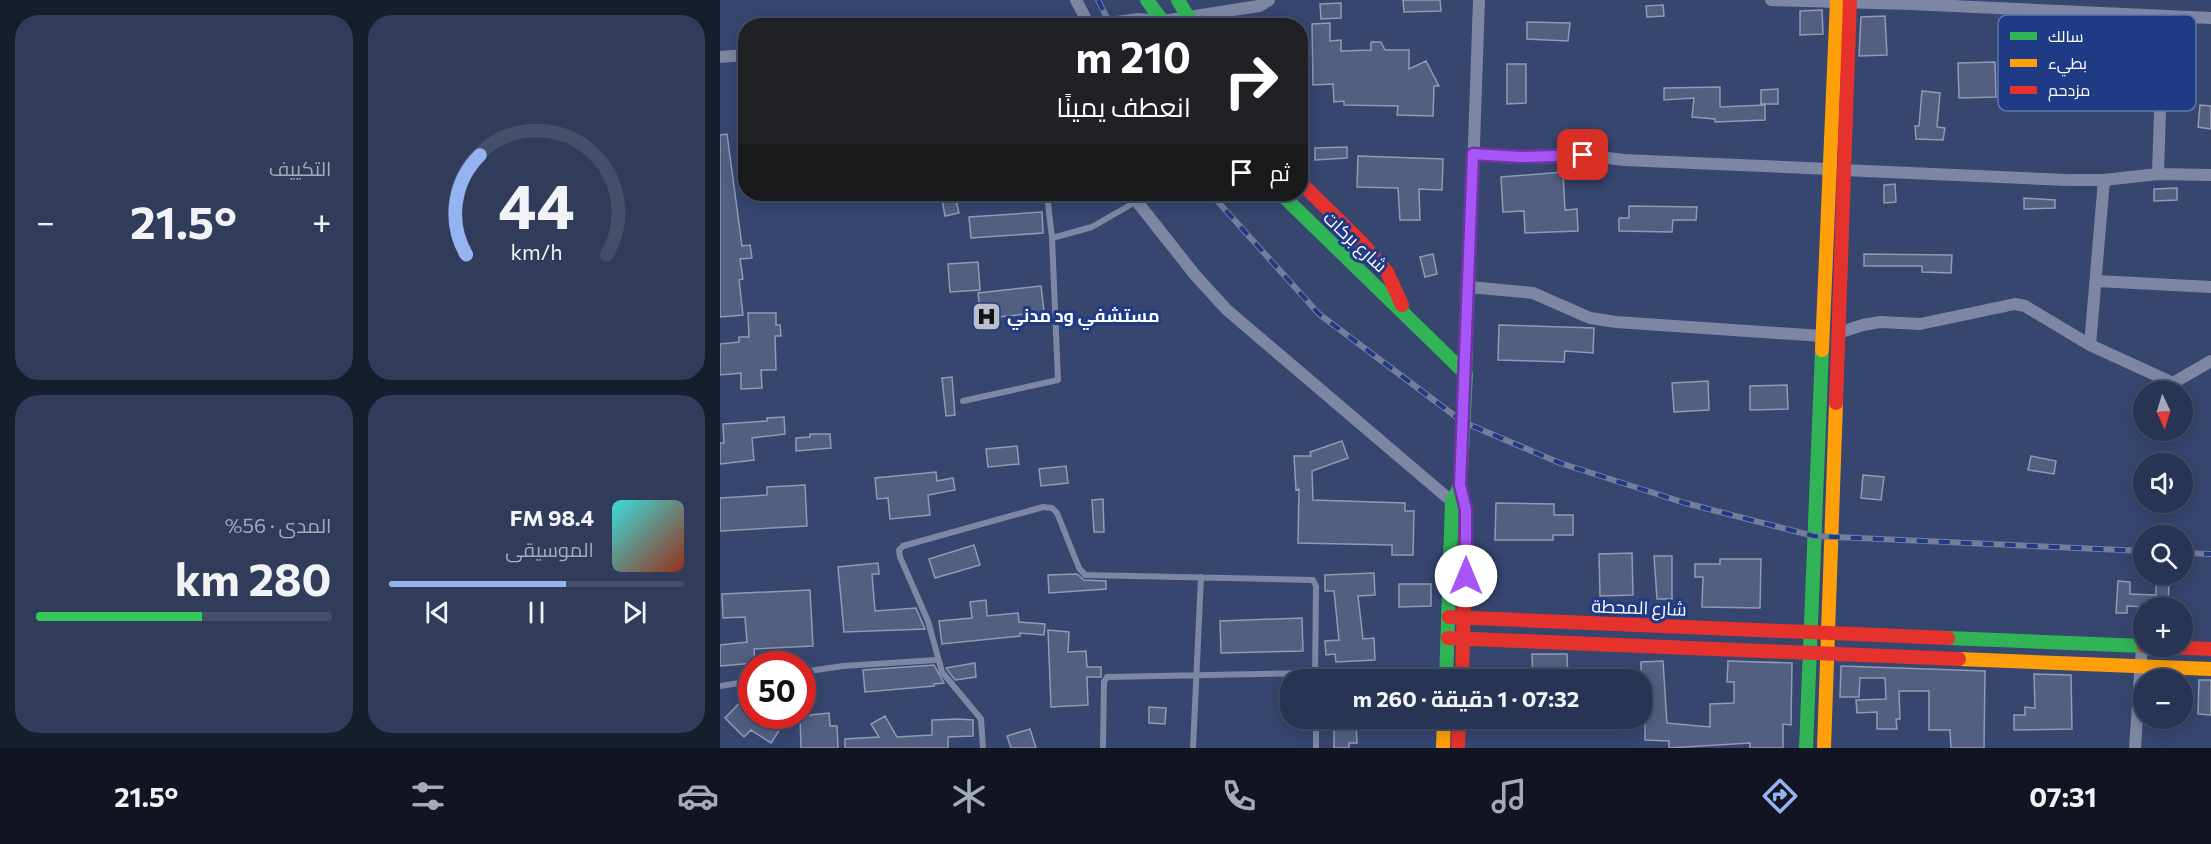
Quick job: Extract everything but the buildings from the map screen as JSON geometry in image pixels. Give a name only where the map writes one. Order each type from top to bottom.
[{"type":"main road","points":[[1147,0],[1160,18]]},
{"type":"main road","points":[[1178,0],[1189,18]]},
{"type":"main road","points":[[1806,748],[1822,336],[1836,170],[1843,1]]},
{"type":"main road","points":[[1824,748],[1838,333],[1836,170]]},
{"type":"main road","name":"شارع بركات","points":[[1308,190],[1363,244],[1387,272],[1407,315]]},
{"type":"main road","name":"شارع بركات","points":[[1287,201],[1466,374]]},
{"type":"main road","points":[[1463,669],[1466,510],[1460,485],[1466,374]]},
{"type":"main road","points":[[1447,669],[1452,503],[1460,485]]},
{"type":"main road","name":"شارع المحطة","points":[[1449,617],[2133,646]]},
{"type":"main road","name":"شارع المحطة","points":[[1448,638],[2211,669]]},
{"type":"main road","name":"شارع المحطة","points":[[2193,648],[2211,649]]},
{"type":"main road","points":[[1443,748],[1444,729]]},
{"type":"main road","points":[[1458,748],[1459,729]]},
{"type":"street","points":[[1076,0],[1085,18]]},
{"type":"street","points":[[1208,18],[1259,6],[1269,0]]},
{"type":"street","points":[[1466,374],[1479,0]]},
{"type":"street","points":[[1770,0],[1911,2],[2145,15]]},
{"type":"street","points":[[2196,17],[2211,18]]},
{"type":"street","points":[[720,57],[738,56]]},
{"type":"street","points":[[2158,174],[2160,111]]},
{"type":"street","points":[[1473,154],[1521,157],[1583,155],[1624,160],[2034,179],[2104,180],[2158,174],[2211,175]]},
{"type":"street","points":[[2090,345],[2104,180]]},
{"type":"street","points":[[1137,201],[1195,275],[1227,310],[1352,418],[1416,468],[1452,503],[1466,510]]},
{"type":"street","points":[[2097,281],[2211,287]]},
{"type":"street","points":[[1469,287],[1533,293],[1590,318],[1616,322],[1822,336]]},
{"type":"street","points":[[1838,333],[1880,322],[1920,324],[2015,304],[2025,306],[2090,345],[2173,382],[2211,361]]},
{"type":"street","points":[[2135,748],[2141,657]]},
{"type":"lane","points":[[963,401],[1058,380],[1052,238],[1048,201]]},
{"type":"lane","points":[[1052,238],[1092,227],[1128,201]]},
{"type":"lane","points":[[983,748],[981,719],[949,684],[936,660],[928,621],[899,550],[903,546],[1043,507],[1052,508],[1057,513],[1079,568],[1085,575],[1313,580],[1316,586],[1315,669]]},
{"type":"lane","points":[[1193,748],[1201,577]]},
{"type":"lane","points":[[816,670],[936,660]]},
{"type":"lane","points":[[1102,748],[1104,682],[1107,677],[1280,676]]},
{"type":"lane","points":[[720,686],[738,683]]},
{"type":"lane","points":[[1316,729],[1316,748]]},
{"type":"railway","points":[[1098,0],[1107,18]]},
{"type":"railway","points":[[1217,201],[1319,314],[1463,422],[1560,463],[1685,503],[1814,536],[2133,550]]},
{"type":"railway","points":[[2193,553],[2211,554]]},
{"type":"traffic: fast","points":[[1147,0],[1160,18]]},
{"type":"traffic: fast","points":[[1178,0],[1188,18]]},
{"type":"traffic: fast","points":[[1288,201],[1466,374],[1462,453]]},
{"type":"traffic: fast","points":[[1806,748],[1822,350]]},
{"type":"traffic: fast","points":[[1446,669],[1452,503],[1460,485]]},
{"type":"traffic: fast","points":[[1948,638],[2133,646]]},
{"type":"traffic: slow","points":[[1822,350],[1837,0]]},
{"type":"traffic: slow","points":[[1824,748],[1836,403]]},
{"type":"traffic: slow","points":[[1959,659],[2211,669]]},
{"type":"traffic: slow","points":[[1443,748],[1444,729]]},
{"type":"traffic: jam","points":[[1836,403],[1850,0]]},
{"type":"traffic: jam","points":[[1308,190],[1363,244],[1387,272],[1402,305]]},
{"type":"traffic: jam","points":[[1462,453],[1460,485],[1466,510],[1462,669]]},
{"type":"traffic: jam","points":[[1449,617],[1948,638]]},
{"type":"traffic: jam","points":[[1448,638],[1959,659]]},
{"type":"traffic: jam","points":[[2193,648],[2211,649]]},
{"type":"traffic: jam","points":[[1458,748],[1459,729]]},
{"type":"place","name":"مستشفي ود مدني","points":[[986,316]]},
{"type":"route","points":[[1466,576],[1466,510],[1460,485],[1473,154],[1521,157],[1583,155]]}]
